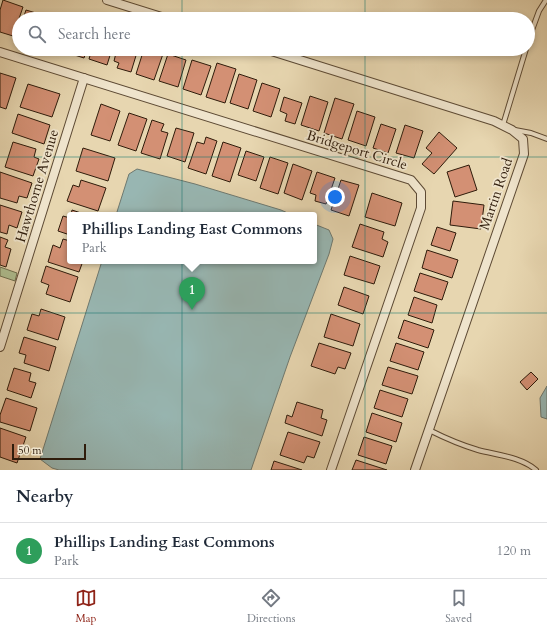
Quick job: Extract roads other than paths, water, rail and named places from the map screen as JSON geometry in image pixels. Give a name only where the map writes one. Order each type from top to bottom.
[{"type":"street","points":[[107,0],[146,12]]},
{"type":"street","name":"Bridgeport Circle","points":[[0,52],[12,56]]},
{"type":"street","name":"Bridgeport Circle","points":[[13,56],[411,180],[421,192],[421,208],[331,470]]},
{"type":"street","name":"Martin Road","points":[[287,56],[472,114],[503,125],[523,139],[524,154],[415,470]]},
{"type":"street","name":"Hawthorne Avenue","points":[[0,347],[84,78]]},
{"type":"lane","points":[[535,22],[539,11],[546,0]]},
{"type":"lane","points":[[503,125],[524,56]]},
{"type":"lane","points":[[512,130],[531,133],[547,139]]},
{"type":"lane","points":[[429,430],[445,439],[478,450],[522,461],[536,470]]},
{"type":"water","points":[[137,169],[195,184],[285,212],[117,212],[129,174]]},
{"type":"water","points":[[317,225],[329,230],[333,239],[329,254],[290,357],[251,470],[59,470],[52,468],[40,459],[101,264],[317,264]]},
{"type":"water","points":[[547,386],[547,419],[541,417],[540,398]]},
{"type":"place","name":"Phillips Landing East Commons","points":[[192,310]]}]
